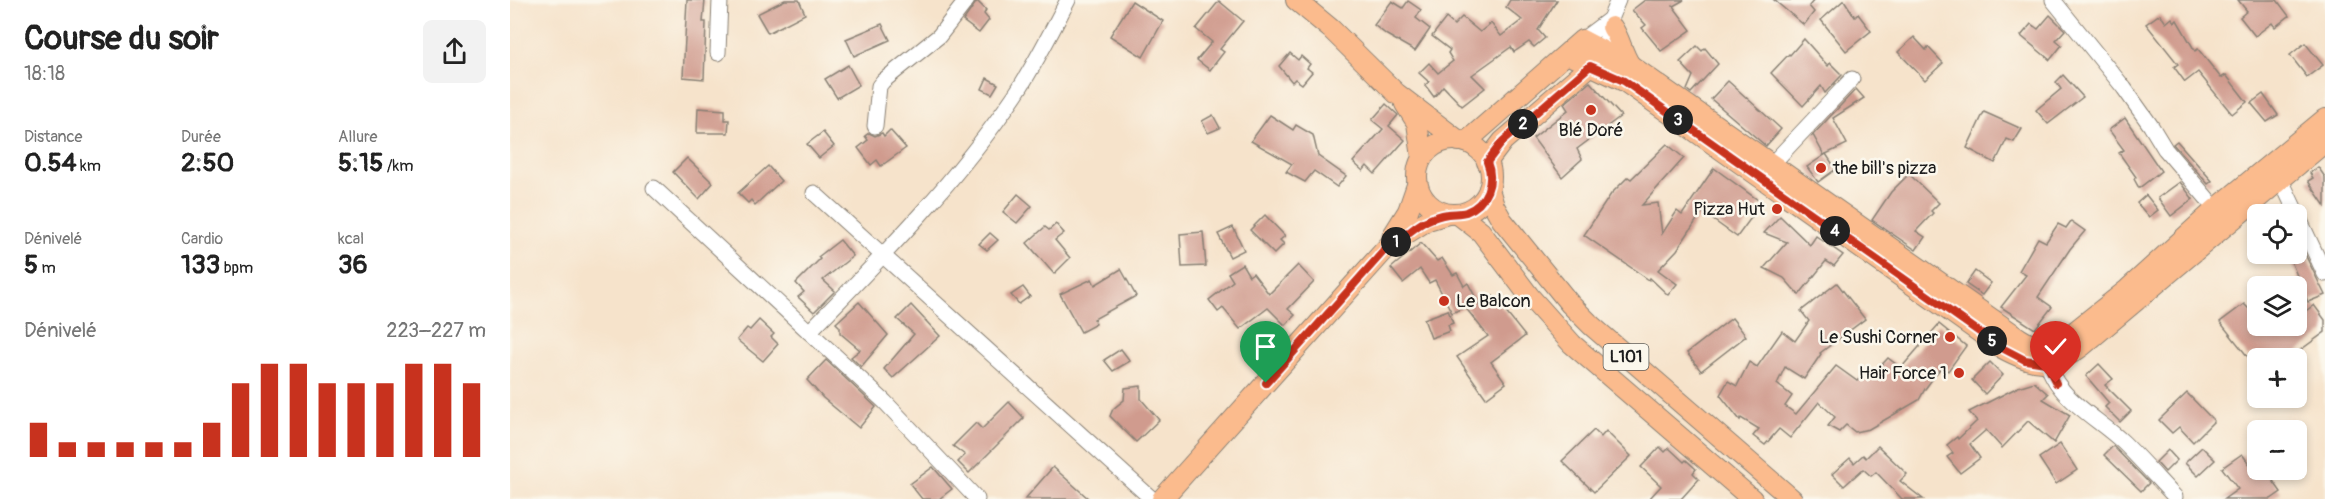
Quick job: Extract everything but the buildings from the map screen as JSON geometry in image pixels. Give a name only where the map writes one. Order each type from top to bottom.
[{"type":"main road","points":[[1296,0],[1331,29],[1396,93],[1417,123],[1422,157]]},
{"type":"main road","points":[[1611,23],[1630,65]]},
{"type":"main road","points":[[1391,243],[1393,235],[1408,212],[1417,185],[1417,170],[1422,157],[1435,145],[1445,141],[1463,141],[1582,40],[1596,58],[1624,81],[2002,348],[2025,360],[2045,355],[2071,354],[2325,142]]},
{"type":"main road","points":[[1567,54],[1630,65],[2045,355]]},
{"type":"main road","points":[[1487,162],[1503,141],[1596,58]]},
{"type":"main road","points":[[1162,499],[1391,243],[1428,220],[1473,208],[1485,197],[1491,175],[1487,162],[1479,150],[1396,93]]},
{"type":"main road","points":[[2045,355],[2128,289],[2216,209],[2325,119]]},
{"type":"main road","points":[[1417,185],[1428,204],[1437,210],[1453,214]]},
{"type":"main road","name":"L101","points":[[1489,189],[1494,206],[1502,220],[1570,304],[1592,326],[1792,499]]},
{"type":"main road","name":"L101","points":[[1453,214],[1481,232],[1530,297],[1572,344],[1752,499]]},
{"type":"street","points":[[718,53],[720,0]]},
{"type":"street","points":[[875,126],[879,86],[939,36],[967,0]]},
{"type":"street","points":[[809,332],[885,255],[997,120],[1016,93],[1068,0]]},
{"type":"street","points":[[1596,58],[1618,0]]},
{"type":"street","points":[[2053,0],[2124,88],[2165,149],[2216,209]]},
{"type":"street","points":[[1582,40],[1611,23]]},
{"type":"street","points":[[1773,164],[1852,79]]},
{"type":"street","points":[[2281,180],[2325,274]]},
{"type":"street","points":[[654,188],[885,402],[977,499]]},
{"type":"street","points":[[814,194],[885,255],[1152,499]]},
{"type":"street","points":[[2045,355],[2062,391],[2124,443],[2175,497]]},
{"type":"place","name":"Blé Doré","points":[[1591,110]]},
{"type":"place","name":"the bill's pizza","points":[[1821,168]]},
{"type":"place","name":"Pizza Hut","points":[[1777,209]]},
{"type":"place","name":"Le Balcon","points":[[1444,301]]},
{"type":"place","name":"Le Sushi Corner","points":[[1950,337]]},
{"type":"place","name":"Hair Force 1","points":[[1959,373]]},
{"type":"route","points":[[1266,383],[1391,243],[1428,220],[1466,212],[1480,203],[1489,189],[1491,175],[1487,162],[1503,141],[1590,66],[1624,81],[2002,348],[2025,360],[2046,363],[2056,383]]}]
